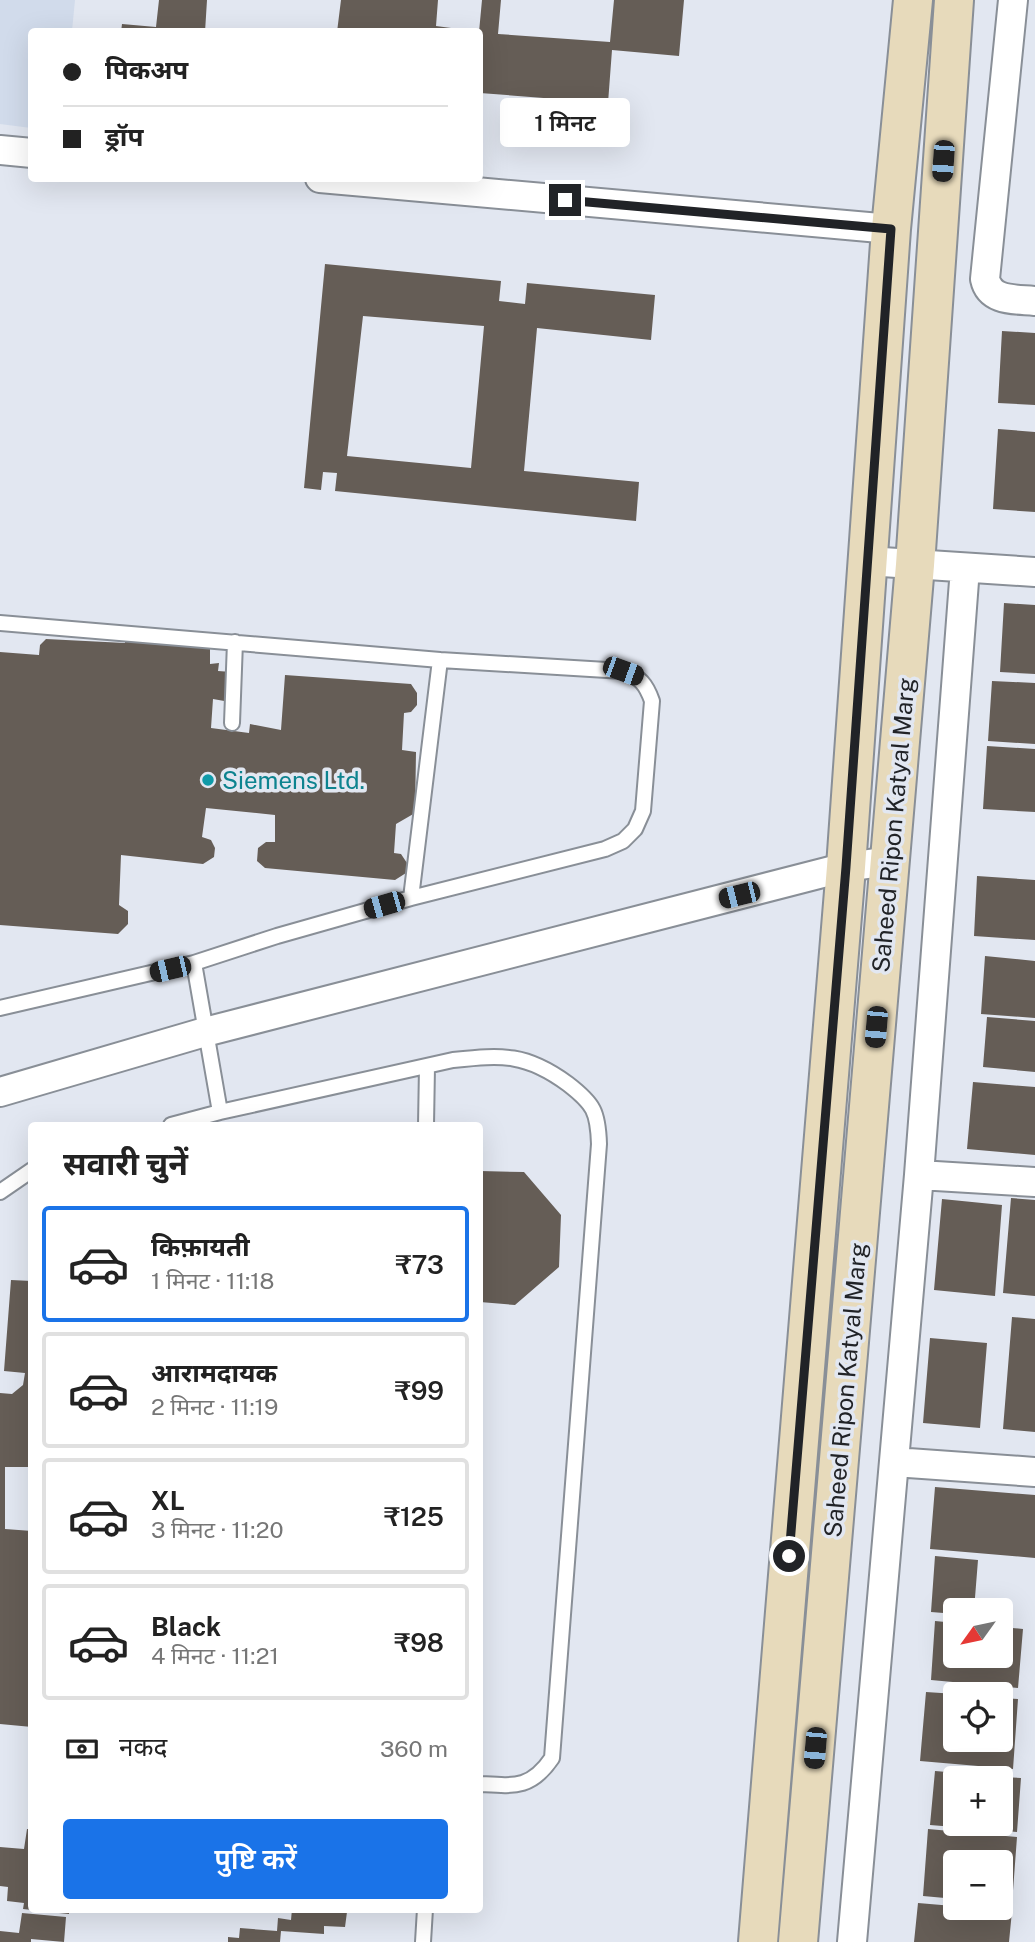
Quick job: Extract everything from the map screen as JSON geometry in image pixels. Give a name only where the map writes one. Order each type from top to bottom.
[{"type":"street","name":"Saheed Ripon Katyal Marg","points":[[758,1942],[846,867],[891,229],[913,0]]},
{"type":"street","name":"Saheed Ripon Katyal Marg","points":[[798,1942],[915,565],[954,0]]},
{"type":"street","points":[[1013,0],[985,279],[993,294],[1002,298],[1035,301]]},
{"type":"street","points":[[0,150],[28,153]]},
{"type":"street","points":[[365,182],[891,229]]},
{"type":"street","points":[[867,561],[1035,572]]},
{"type":"street","points":[[852,1942],[919,1175],[965,568]]},
{"type":"street","points":[[0,1092],[205,1032],[846,867],[890,861]]},
{"type":"street","points":[[919,1175],[1035,1182]]},
{"type":"street","points":[[894,1462],[1035,1472]]},
{"type":"lane","points":[[0,623],[440,660],[623,671],[638,677],[647,688],[652,701],[643,811],[635,829],[623,841],[605,849],[411,898],[276,936],[194,963],[0,1008]]},
{"type":"lane","points":[[232,723],[235,642]]},
{"type":"lane","points":[[411,898],[440,660]]},
{"type":"lane","points":[[194,963],[220,1112]]},
{"type":"lane","points":[[182,1122],[453,1060],[492,1056],[521,1059],[550,1070],[582,1094],[594,1109],[598,1122],[599,1144],[552,1758],[542,1772],[531,1780],[510,1786],[483,1784]]},
{"type":"lane","points":[[426,1122],[427,1067]]},
{"type":"lane","points":[[0,1192],[28,1173]]},
{"type":"lane","points":[[423,1942],[425,1913]]},
{"type":"shaded area","points":[[0,0],[75,0],[72,28],[28,28],[28,128],[0,124]]},
{"type":"building","points":[[159,0],[207,0],[205,28],[122,28],[122,24],[156,27]]},
{"type":"building","points":[[341,0],[438,0],[436,26],[451,28],[338,28]]},
{"type":"building","points":[[482,0],[501,0],[498,34],[610,42],[614,0],[684,0],[679,56],[612,50],[608,103],[483,93],[483,28],[479,28]]},
{"type":"building","points":[[325,264],[501,281],[499,301],[525,304],[527,283],[655,295],[651,340],[537,328],[524,471],[639,482],[636,521],[335,491],[337,473],[323,472],[321,490],[304,488]],"holes":[[[363,316],[484,326],[471,468],[347,456]]]},
{"type":"building","points":[[1002,331],[1035,333],[1035,405],[998,403]]},
{"type":"building","points":[[998,429],[1035,432],[1035,512],[993,509]]},
{"type":"building","points":[[1004,603],[1035,605],[1035,674],[1000,672]]},
{"type":"building","name":"Siemens Ltd.","points":[[125,635],[210,643],[210,664],[219,663],[218,671],[232,672],[230,702],[213,699],[211,728],[249,733],[250,724],[281,730],[285,675],[411,684],[417,693],[417,705],[411,712],[404,713],[402,750],[416,752],[415,813],[396,824],[394,853],[401,854],[407,863],[406,873],[395,880],[265,868],[257,861],[258,848],[266,842],[275,842],[275,815],[206,808],[202,837],[211,840],[215,848],[214,857],[203,864],[121,855],[119,905],[128,911],[128,924],[118,934],[0,925],[0,652],[39,655],[40,645],[46,639],[125,643]]},
{"type":"building","points":[[992,681],[1035,683],[1035,744],[988,741]]},
{"type":"building","points":[[987,746],[1035,749],[1035,812],[983,809]]},
{"type":"building","points":[[977,876],[1035,880],[1035,940],[974,936]]},
{"type":"building","points":[[985,956],[1035,961],[1035,1018],[981,1014]]},
{"type":"building","points":[[987,1017],[1035,1021],[1035,1072],[983,1067]]},
{"type":"building","points":[[973,1082],[1035,1087],[1035,1155],[967,1149]]},
{"type":"building","points":[[483,1171],[524,1172],[561,1215],[559,1267],[515,1305],[483,1302]]},
{"type":"building","points":[[1011,1198],[1035,1200],[1035,1296],[1003,1293]]},
{"type":"building","points":[[942,1199],[1002,1205],[995,1296],[934,1290]]},
{"type":"building","points":[[11,1280],[28,1281],[28,1467],[5,1467],[5,1529],[28,1531],[28,1727],[0,1724],[0,1393],[12,1394],[23,1385],[25,1373],[4,1371]]},
{"type":"building","points":[[1012,1317],[1035,1319],[1035,1432],[1003,1429]]},
{"type":"building","points":[[930,1338],[987,1343],[980,1428],[923,1423]]},
{"type":"building","points":[[935,1487],[1035,1495],[1035,1558],[930,1549]]},
{"type":"building","points":[[935,1556],[978,1560],[975,1598],[943,1598],[943,1613],[931,1612]]},
{"type":"building","points":[[935,1621],[943,1622],[943,1668],[1013,1668],[1013,1628],[1023,1629],[1018,1688],[1013,1688],[1013,1682],[931,1680]]},
{"type":"building","points":[[926,1692],[943,1693],[943,1752],[1013,1752],[1013,1699],[1018,1699],[1013,1769],[1013,1766],[920,1761]]},
{"type":"building","points":[[935,1771],[943,1772],[943,1826],[930,1825]]},
{"type":"building","points":[[1013,1778],[1021,1778],[1017,1832],[1013,1832]]},
{"type":"building","points":[[28,1829],[28,1910],[23,1909],[24,1903],[7,1901],[8,1887],[0,1886],[0,1847],[24,1849]]},
{"type":"building","points":[[928,1829],[943,1830],[943,1836],[1017,1837],[1013,1891],[1013,1850],[943,1850],[943,1898],[923,1896]]},
{"type":"building","points":[[918,1903],[943,1905],[943,1920],[1011,1920],[1009,1942],[914,1942]]},
{"type":"building","points":[[22,1913],[66,1917],[64,1942],[31,1939],[31,1942],[0,1942],[0,1931],[19,1933]]},
{"type":"building","points":[[292,1913],[347,1913],[345,1927],[324,1926],[324,1934],[281,1931],[280,1942],[228,1942],[228,1937],[239,1938],[240,1928],[277,1931],[278,1918],[291,1920]]},
{"type":"place","name":"Siemens Ltd.","points":[[208,780]]},
{"type":"route","points":[[565,200],[891,229],[846,867],[789,1556]]}]
